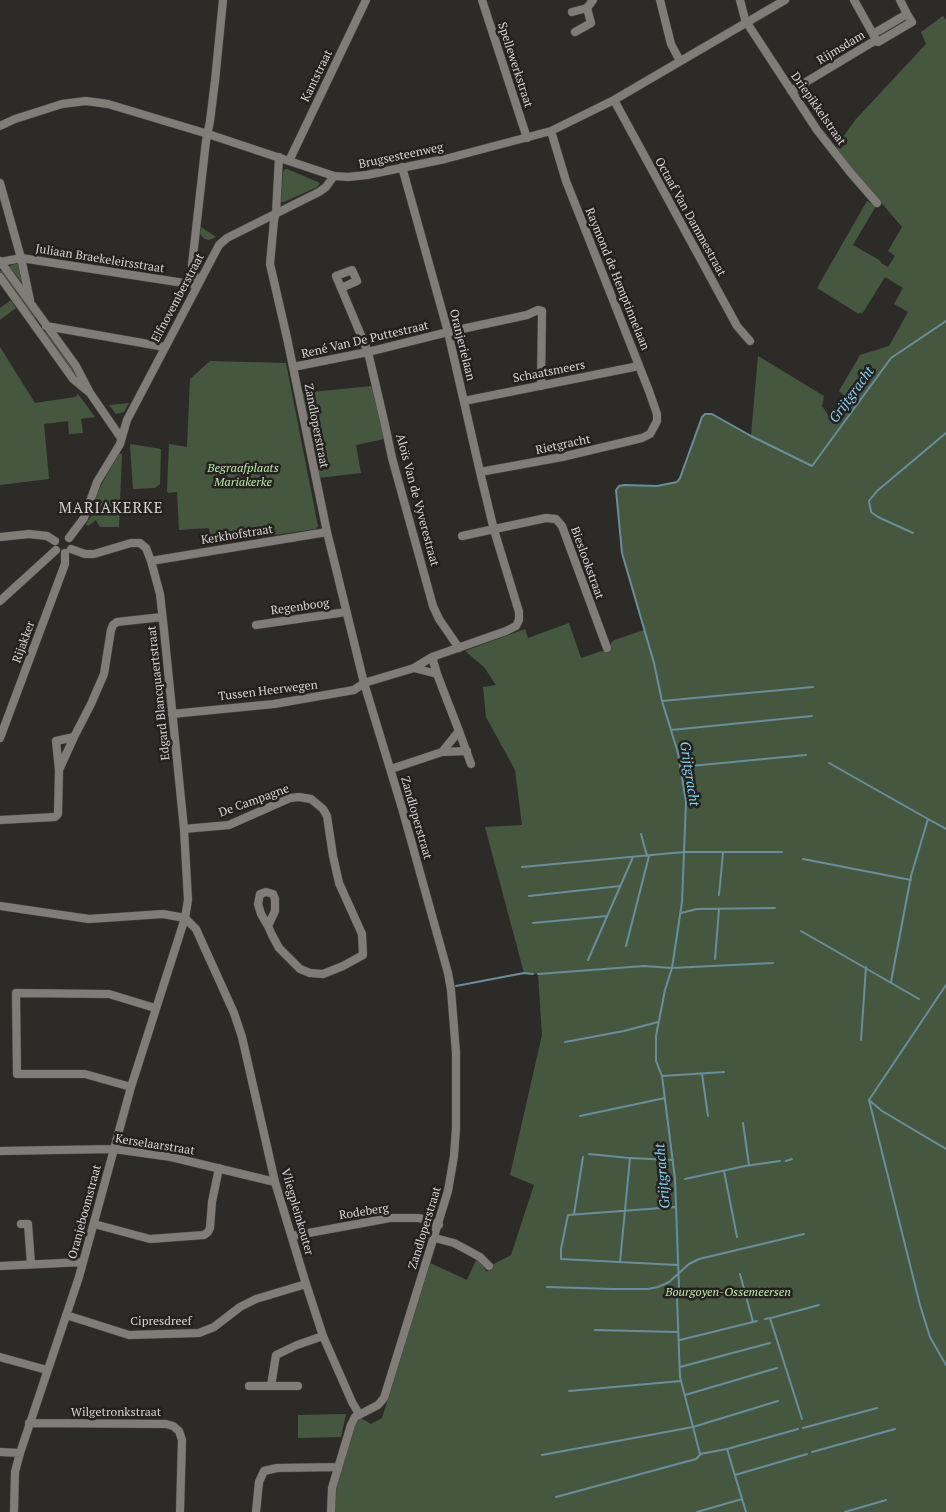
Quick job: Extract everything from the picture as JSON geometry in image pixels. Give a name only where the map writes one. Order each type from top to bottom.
[{"type":"street","points":[[197,286],[192,265],[223,0]]},
{"type":"street","name":"Kantstraat","points":[[289,161],[366,0]]},
{"type":"street","name":"Spellewerkstraat","points":[[482,0],[527,138]]},
{"type":"street","points":[[572,12],[587,8],[592,0]]},
{"type":"street","points":[[660,0],[671,44],[680,61]]},
{"type":"street","name":"Driepikkelstraat","points":[[740,0],[746,23],[817,130],[877,203]]},
{"type":"street","name":"Brugsesteenweg","points":[[0,126],[38,110],[62,104],[86,101],[110,104],[334,176],[366,176],[445,159],[551,131],[614,100],[785,0]]},
{"type":"street","points":[[854,0],[875,37]]},
{"type":"street","name":"Rijmsdam","points":[[791,91],[875,37],[878,42],[912,22],[900,0]]},
{"type":"street","points":[[574,32],[592,23],[587,8]]},
{"type":"street","name":"Octaaf Van Dammestraat","points":[[614,100],[737,326],[750,341]]},
{"type":"street","name":"Raymond de Hemptinnelaan","points":[[551,131],[566,181],[640,366],[657,414],[657,421],[650,434]]},
{"type":"street","name":"Zandloperstraat","points":[[279,157],[276,213],[270,264],[346,612],[364,683],[391,769],[445,960],[451,990],[456,1053],[456,1128],[451,1179],[439,1225],[384,1398],[378,1405],[359,1414]]},
{"type":"street","name":"Oranjerielaan","points":[[402,167],[448,332],[494,530],[519,620],[516,626],[506,631],[459,648]]},
{"type":"street","name":"Elfnovemberstraat","points":[[69,538],[84,518],[97,482],[117,449],[127,420],[219,244],[227,238],[319,192],[326,187],[334,176]]},
{"type":"street","points":[[0,183],[21,258],[30,304]]},
{"type":"street","name":"Juliaan Braekeleirsstraat","points":[[0,262],[21,258],[197,286]]},
{"type":"street","points":[[0,262],[76,366],[90,393],[121,438]]},
{"type":"street","points":[[0,278],[73,379],[90,393]]},
{"type":"street","name":"Aloïs Van de Vyverestraat","points":[[341,288],[368,352],[392,458],[434,606],[439,619],[459,648]]},
{"type":"street","name":"René Van De Puttestraat","points":[[293,367],[527,316],[538,310],[542,311],[541,386]]},
{"type":"street","points":[[34,325],[165,347]]},
{"type":"street","name":"Schaatsmeers","points":[[464,401],[640,366]]},
{"type":"street","name":"Rietgracht","points":[[480,472],[562,457],[619,444],[650,434]]},
{"type":"street","name":"Bieslookstraat","points":[[494,530],[546,518],[556,519],[559,522],[607,648]]},
{"type":"street","points":[[462,536],[494,530]]},
{"type":"street","name":"Kerkhofstraat","points":[[151,561],[327,532]]},
{"type":"street","name":"Edgard Blancquaertstraat","points":[[0,537],[29,534],[47,536],[56,545],[68,551],[85,554],[94,554],[130,541],[140,543],[146,548],[160,594],[184,829],[188,900],[185,918]]},
{"type":"street","points":[[0,601],[56,545],[61,536],[69,538]]},
{"type":"street","name":"Rijakker","points":[[0,738],[72,543],[69,538]]},
{"type":"street","name":"Regenboog","points":[[256,625],[346,612]]},
{"type":"street","points":[[59,770],[104,674],[113,624],[162,617]]},
{"type":"street","name":"Tussen Heerwegen","points":[[172,714],[274,704],[354,690],[364,683],[414,668],[432,657],[459,648]]},
{"type":"street","points":[[432,657],[471,764]]},
{"type":"street","points":[[414,668],[437,674]]},
{"type":"street","points":[[442,752],[459,731]]},
{"type":"street","points":[[0,820],[55,817],[58,814],[59,770],[56,741],[74,738]]},
{"type":"street","points":[[391,769],[442,752],[467,751]]},
{"type":"street","name":"De Campagne","points":[[184,829],[229,825],[295,798],[311,800],[323,809],[327,816],[339,883],[362,934],[363,955],[323,974],[310,974],[300,969],[279,948],[268,926]]},
{"type":"street","points":[[0,906],[89,918],[163,914],[185,918]]},
{"type":"street","name":"Oranjeboomstraat","points":[[14,1512],[15,1472],[20,1453],[83,1262],[131,1087],[185,918]]},
{"type":"street","name":"Vliegpleinkouter","points":[[185,918],[196,929],[234,1013],[242,1036],[275,1182],[306,1284],[323,1336],[359,1414]]},
{"type":"street","points":[[131,1087],[86,1074],[17,1074],[16,993],[91,992],[109,994],[155,1008]]},
{"type":"street","name":"Kerselaarstraat","points":[[0,1151],[114,1149],[172,1157],[275,1182]]},
{"type":"street","points":[[94,1224],[150,1239],[204,1235],[210,1228],[210,1213],[219,1168]]},
{"type":"street","name":"Rodeberg","points":[[292,1236],[390,1218],[419,1218],[439,1225]]},
{"type":"street","points":[[28,1223],[31,1264]]},
{"type":"street","points":[[435,1238],[470,1251],[489,1266]]},
{"type":"street","points":[[0,1266],[83,1262]]},
{"type":"street","name":"Cipresdreef","points":[[66,1315],[130,1335],[199,1333],[214,1327],[240,1307],[256,1299],[306,1284]]},
{"type":"street","points":[[271,1386],[276,1355],[296,1345],[323,1336]]},
{"type":"street","points":[[0,1357],[47,1370]]},
{"type":"street","points":[[249,1386],[298,1386]]},
{"type":"street","points":[[331,1512],[332,1488],[338,1467],[355,1418],[359,1414]]},
{"type":"street","name":"Wilgetronkstraat","points":[[29,1424],[166,1424],[173,1426],[179,1431],[182,1440],[180,1512]]},
{"type":"street","points":[[0,1452],[20,1453]]},
{"type":"street","points":[[256,1512],[259,1482],[264,1471],[277,1468],[338,1467]]},
{"type":"green space","name":"Bourgoyen-Ossemeersen","points":[[943,16],[946,20],[946,1512],[333,1512],[334,1488],[354,1426],[361,1418],[371,1424],[382,1418],[430,1263],[467,1280],[477,1258],[487,1272],[492,1265],[511,1255],[534,1185],[510,1175],[542,1035],[538,974],[524,973],[485,827],[522,825],[515,770],[486,717],[483,687],[496,685],[484,667],[465,651],[525,629],[528,638],[569,623],[581,658],[602,651],[609,652],[611,643],[614,640],[644,630],[622,553],[616,490],[619,486],[624,485],[657,486],[677,482],[702,417],[705,414],[712,414],[751,435],[758,356],[824,396],[822,406],[828,415],[833,416],[843,413],[847,409],[847,398],[839,391],[860,355],[889,346],[908,312],[894,304],[903,288],[885,277],[862,314],[860,312],[859,314],[817,288],[867,201],[876,206],[853,245],[888,267],[895,256],[888,251],[902,227],[835,148],[856,119],[926,44],[921,32]]},
{"type":"green space","points":[[285,169],[320,183],[317,187],[281,202],[283,172]]},
{"type":"green space","points":[[201,227],[216,237],[209,240],[205,239],[200,234]]},
{"type":"green space","points":[[18,263],[23,282],[22,283],[9,266]]},
{"type":"green space","points":[[3,270],[36,315],[35,318],[0,274],[0,271]]},
{"type":"green space","points":[[11,300],[16,308],[0,320],[0,308]]},
{"type":"green space","points":[[47,331],[82,381],[78,380],[44,332]]},
{"type":"green space","points":[[0,347],[35,403],[75,397],[78,394],[95,417],[81,419],[83,433],[69,434],[68,421],[44,424],[49,479],[0,485]]},
{"type":"green space","name":"Begraafplaats Mariakerke","points":[[210,361],[286,363],[318,526],[316,529],[211,544],[209,528],[179,530],[177,492],[168,493],[167,491],[169,444],[187,447],[190,379]]},
{"type":"green space","points":[[372,386],[384,439],[356,445],[361,473],[318,478],[302,393]]},
{"type":"green space","points":[[129,403],[124,412],[116,414],[109,405]]},
{"type":"green space","points":[[130,444],[161,449],[160,484],[155,488],[133,489]]},
{"type":"green space","points":[[119,453],[122,454],[119,527],[100,527],[96,520],[88,526],[86,524],[92,515],[97,493]]},
{"type":"green space","points":[[346,1414],[341,1437],[298,1438],[298,1415]]},
{"type":"waterway","name":"Grijtgracht","points":[[746,1512],[727,1449],[700,1454],[680,1377],[675,1179],[662,1076],[656,1061],[656,1036],[665,990],[672,968],[682,902],[686,802],[678,753],[622,553],[616,490],[619,486],[624,485],[657,486],[677,482],[702,417],[705,414],[712,414],[751,436],[812,466],[891,358],[946,321]]},
{"type":"waterway","points":[[913,533],[871,512],[869,501],[877,491],[946,433]]},
{"type":"waterway","points":[[662,701],[813,687]]},
{"type":"waterway","points":[[671,730],[812,716]]},
{"type":"waterway","points":[[680,767],[806,755]]},
{"type":"waterway","points":[[829,763],[928,819]]},
{"type":"waterway","points":[[891,982],[911,876],[928,819],[946,829]]},
{"type":"waterway","points":[[641,834],[647,856]]},
{"type":"waterway","points":[[522,867],[684,852],[782,852]]},
{"type":"waterway","points":[[719,895],[723,853]]},
{"type":"waterway","points":[[626,946],[649,856]]},
{"type":"waterway","points":[[588,960],[633,857]]},
{"type":"waterway","points":[[803,859],[911,880]]},
{"type":"waterway","points":[[529,896],[620,886]]},
{"type":"waterway","points":[[681,913],[697,909],[775,908]]},
{"type":"waterway","points":[[715,959],[719,909]]},
{"type":"waterway","points":[[533,923],[607,916]]},
{"type":"waterway","points":[[801,931],[919,999]]},
{"type":"waterway","points":[[538,974],[644,966],[672,968],[773,963]]},
{"type":"waterway","points":[[861,1040],[866,967]]},
{"type":"waterway","points":[[456,986],[524,973],[533,974]]},
{"type":"waterway","points":[[946,985],[869,1100],[920,1305],[930,1337],[946,1365]]},
{"type":"waterway","points":[[565,1042],[624,1031],[658,1022]]},
{"type":"waterway","points":[[662,1076],[724,1072]]},
{"type":"waterway","points":[[702,1074],[708,1116]]},
{"type":"waterway","points":[[580,1116],[665,1098]]},
{"type":"waterway","points":[[870,1101],[882,1111],[946,1149]]},
{"type":"waterway","points":[[743,1123],[749,1165]]},
{"type":"waterway","points":[[589,1154],[629,1158]]},
{"type":"waterway","points":[[574,1214],[583,1157]]},
{"type":"waterway","points":[[620,1262],[630,1158],[673,1160]]},
{"type":"waterway","points":[[786,1161],[792,1159]]},
{"type":"waterway","points":[[685,1179],[745,1166],[780,1161]]},
{"type":"waterway","points":[[724,1171],[737,1237]]},
{"type":"waterway","points":[[675,1207],[568,1215],[561,1249],[561,1259],[677,1265]]},
{"type":"waterway","name":"Grijtgracht","points":[[547,1287],[613,1289],[648,1289],[658,1287],[669,1282],[689,1264],[699,1259],[804,1234]]},
{"type":"waterway","points":[[740,1274],[753,1322]]},
{"type":"waterway","points":[[771,1318],[819,1305]]},
{"type":"waterway","points":[[765,1319],[770,1318],[802,1419]]},
{"type":"waterway","points":[[680,1340],[757,1321]]},
{"type":"waterway","points":[[595,1330],[677,1332]]},
{"type":"waterway","points":[[680,1367],[770,1343]]},
{"type":"waterway","points":[[685,1395],[777,1368]]},
{"type":"waterway","points":[[569,1391],[681,1381]]},
{"type":"waterway","points":[[542,1455],[693,1427],[778,1401]]},
{"type":"waterway","points":[[803,1428],[877,1408]]},
{"type":"waterway","points":[[727,1449],[798,1429]]},
{"type":"waterway","points":[[812,1452],[895,1429]]},
{"type":"waterway","points":[[735,1475],[807,1454]]},
{"type":"waterway","points":[[556,1497],[696,1459],[700,1455]]},
{"type":"waterway","points":[[697,1512],[742,1499]]},
{"type":"waterway","points":[[845,1512],[886,1500]]},
{"type":"district","name":"MARIAKERKE","points":[[111,509]]}]
